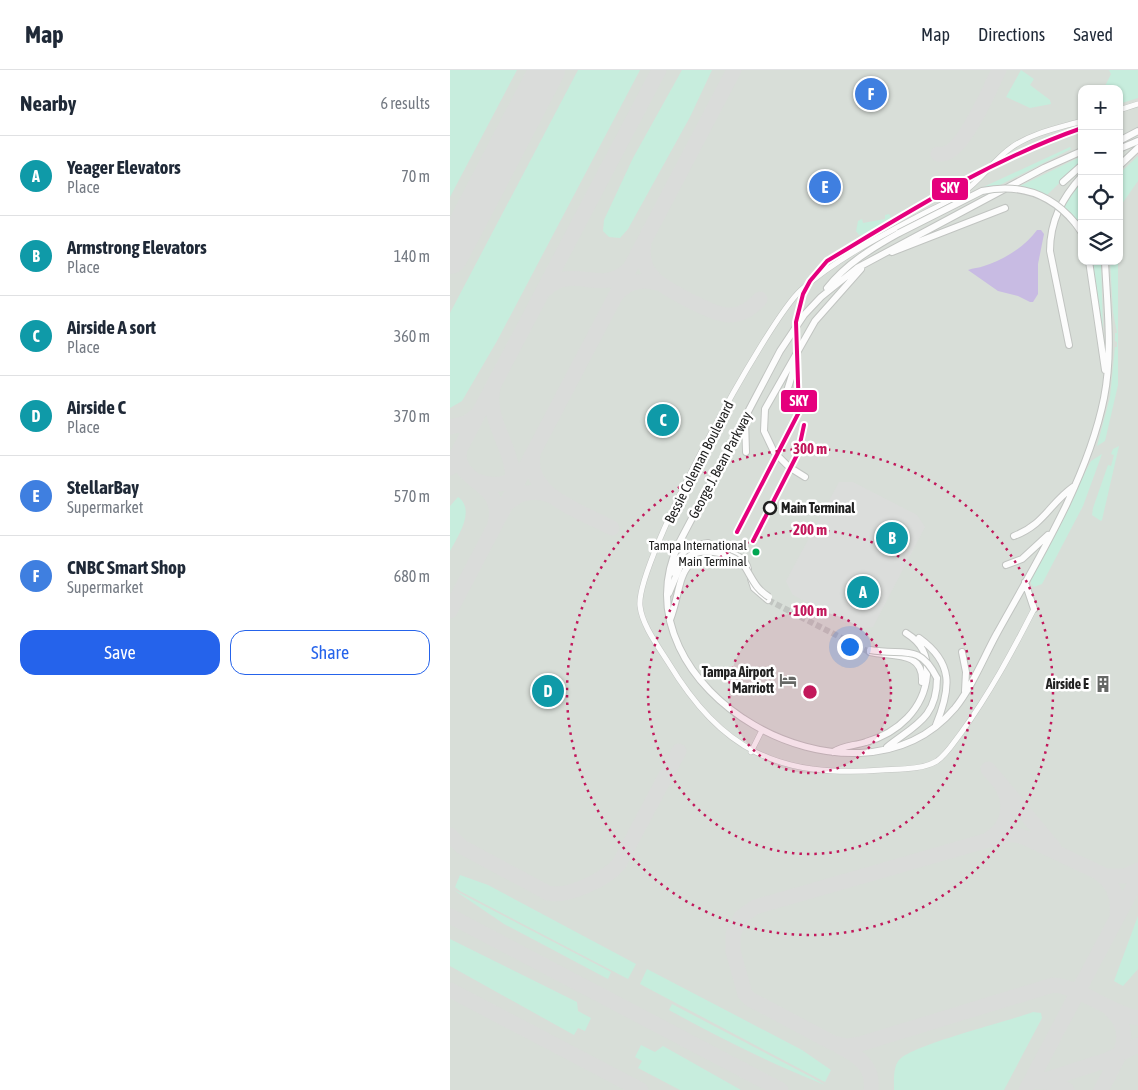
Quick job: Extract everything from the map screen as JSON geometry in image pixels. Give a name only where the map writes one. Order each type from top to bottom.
[{"type":"street","points":[[1123,109],[1138,104]]},
{"type":"street","name":"Bessie Coleman Boulevard","points":[[1034,609],[982,704],[946,753],[931,764],[884,770],[840,771],[779,763],[751,752],[726,734],[682,684],[648,627],[640,603],[670,516],[766,335],[801,290],[839,261],[963,193],[1003,154],[1024,139],[1078,122]]},
{"type":"street","points":[[1123,135],[1138,130]]},
{"type":"street","points":[[1123,139],[1138,130]]},
{"type":"street","points":[[1123,147],[1138,141]]},
{"type":"street","points":[[1123,162],[1138,148]]},
{"type":"street","name":"George J. Bean Parkway","points":[[1078,152],[871,260],[837,282],[804,315],[780,351],[679,544],[670,564],[667,584],[670,620],[679,645],[698,676],[736,713],[762,730],[802,746],[833,752],[859,753],[884,749],[916,738],[936,726],[951,713],[964,695],[1052,531],[1074,486],[1092,442],[1106,383],[1108,345],[1105,265]]},
{"type":"street","points":[[1063,182],[1078,169]]},
{"type":"street","points":[[1069,345],[1050,252],[1050,238],[1052,226],[1063,199],[1078,181]]},
{"type":"street","points":[[804,315],[846,267],[898,232],[982,191],[1014,188],[1040,195],[1055,203],[1078,227]]},
{"type":"street","points":[[806,477],[789,467],[774,452],[767,440],[764,425],[765,409],[826,306],[871,260],[1005,208]]},
{"type":"street","points":[[1091,265],[1106,383]]},
{"type":"street","points":[[785,406],[787,390],[802,346]]},
{"type":"street","points":[[745,417],[746,452]]},
{"type":"street","points":[[1014,536],[1040,522],[1065,492],[1074,486]]},
{"type":"street","points":[[1006,565],[1022,559],[1052,531]]},
{"type":"street","points":[[667,584],[681,554],[689,548],[708,543]]},
{"type":"street","points":[[667,600],[681,564],[691,555],[704,551],[731,557],[744,565],[758,590],[769,599],[754,588],[747,566],[744,561],[731,554],[706,556],[693,562],[683,573],[670,620]]},
{"type":"street","points":[[1025,582],[1034,609]]},
{"type":"street","points":[[833,752],[841,747],[861,744],[881,737],[906,720],[921,701],[925,688],[927,667],[922,646],[906,632],[928,645],[944,666],[947,675],[946,695],[936,726]]},
{"type":"street","points":[[884,749],[915,728],[926,717],[937,692],[937,678],[929,662],[918,654],[870,651],[903,655],[909,657],[918,666],[922,676],[920,694],[906,720]]},
{"type":"street","points":[[962,652],[966,672],[964,695]]},
{"type":"street","points":[[751,752],[762,730]]},
{"type":"shaded area","points":[[450,70],[1138,70],[1138,1090],[450,1090]]},
{"type":"shaded area","points":[[1037,230],[1041,230],[1044,234],[1038,264],[1038,294],[1033,302],[998,291],[968,270],[982,267],[1006,256],[1026,242]]},
{"type":"shaded area","points":[[839,482],[853,482],[917,515],[925,527],[873,627],[857,629],[793,595],[786,581]]},
{"type":"green space","points":[[450,70],[517,70],[450,197]]},
{"type":"green space","points":[[578,70],[640,70],[497,341],[462,401],[450,408],[450,313]]},
{"type":"green space","points":[[682,70],[712,70],[690,117],[628,229],[620,238],[609,237],[603,231],[604,220],[633,158]]},
{"type":"green space","points":[[1021,70],[1034,79],[1030,85],[1050,100],[1051,104],[1030,108],[1006,97]]},
{"type":"green space","points":[[1109,70],[1138,70],[1138,98],[1123,103],[1123,85],[1106,85],[1111,74]]},
{"type":"green space","points":[[1070,147],[1071,149],[1000,185],[979,189]]},
{"type":"green space","points":[[1138,156],[1138,181],[1123,202],[1123,175],[1123,170]]},
{"type":"green space","points":[[1078,158],[1078,165],[1047,195],[1020,186]]},
{"type":"green space","points":[[1078,185],[1078,224],[1063,206]]},
{"type":"green space","points":[[889,214],[892,219],[866,235],[859,235],[856,231],[858,221],[862,219],[863,223],[885,219],[885,215]]},
{"type":"green space","points":[[1093,265],[1101,265],[1102,330]]},
{"type":"green space","points":[[1110,265],[1118,265],[1118,385],[1105,441],[1097,446],[1110,397],[1115,347],[1117,347],[1115,333],[1117,333],[1113,312]]},
{"type":"green space","points":[[1119,446],[1101,521],[1092,515],[1093,508],[1108,465],[1111,466],[1114,455],[1111,454],[1113,449]]},
{"type":"green space","points":[[1102,454],[1083,506],[1042,584],[1034,587],[1031,584],[1031,578],[1091,461]]},
{"type":"green space","points":[[458,497],[463,502],[465,509],[464,523],[450,551],[450,506]]},
{"type":"green space","points":[[460,875],[488,885],[636,964],[628,979],[460,891],[455,887]]},
{"type":"green space","points":[[454,890],[611,972],[608,979],[504,924]]},
{"type":"green space","points":[[1138,916],[1138,969],[1123,986],[1114,981]]},
{"type":"green space","points":[[450,939],[577,1002],[578,1011],[591,1018],[585,1031],[578,1028],[574,1035],[450,966]]},
{"type":"green space","points":[[647,969],[802,1050],[831,1070],[825,1082],[640,984]]},
{"type":"green space","points":[[672,1004],[825,1085],[707,1031],[669,1010]]},
{"type":"green space","points":[[1033,1012],[1041,1013],[1042,1018],[1004,1090],[894,1090],[896,1066],[899,1060],[907,1054],[940,1041]]},
{"type":"green space","points":[[641,1045],[655,1052],[663,1046],[741,1090],[680,1090],[638,1068],[642,1061],[635,1057]]},
{"type":"taxiway","points":[[450,468],[659,70]]},
{"type":"taxiway","points":[[450,611],[734,70]]},
{"type":"taxiway","points":[[938,154],[947,153],[965,135],[982,106],[999,70]]},
{"type":"taxiway","points":[[644,243],[644,261],[652,276],[666,287],[689,300],[713,311],[730,315],[739,314],[747,310],[760,299]]},
{"type":"taxiway","points":[[546,289],[556,282],[566,279],[608,280],[618,277],[628,270]]},
{"type":"taxiway","points":[[618,293],[632,283],[649,281],[661,284]]},
{"type":"taxiway","points":[[493,388],[493,413],[507,449],[513,474],[512,487]]},
{"type":"taxiway","points":[[450,427],[466,423],[477,415]]},
{"type":"taxiway","points":[[460,449],[460,461],[464,470],[487,490],[493,498],[496,509],[495,524]]},
{"type":"taxiway","points":[[533,455],[533,469],[538,481],[547,492],[572,509],[612,528]]},
{"type":"taxiway","points":[[477,481],[494,485],[510,481],[520,474]]},
{"type":"taxiway","points":[[508,503],[518,496],[534,492],[551,496]]},
{"type":"taxiway","points":[[450,835],[462,847],[548,893],[566,893],[576,890],[605,876],[619,864],[679,751]]},
{"type":"taxiway","points":[[988,769],[1000,783]]},
{"type":"taxiway","points":[[989,839],[1001,827],[1007,813],[1007,798],[1000,783],[1054,848]]},
{"type":"taxiway","points":[[1138,870],[1125,876],[1106,876],[1028,839],[1017,835],[1006,835],[755,907],[741,917],[733,934],[733,951],[745,994],[750,999],[833,1043],[847,1046],[860,1044],[1053,985],[1063,986],[1127,1015],[1138,1018]]},
{"type":"taxiway","points":[[1100,874],[1109,882],[1115,892],[1117,915]]},
{"type":"taxiway","points":[[1026,1090],[1138,878]]},
{"type":"taxiway","points":[[450,916],[781,1090]]},
{"type":"taxiway","points":[[450,990],[641,1090]]},
{"type":"taxiway","points":[[1111,1010],[1123,1029],[1124,1039],[1121,1051]]},
{"type":"taxiway","points":[[1039,1082],[1107,1060],[1138,1045]]},
{"type":"taxiway","points":[[839,1046],[858,1058],[867,1068],[870,1074],[871,1090]]},
{"type":"taxiway","points":[[1101,1090],[1121,1052]]},
{"type":"taxiway","points":[[1043,1082],[1053,1083],[1067,1090]]},
{"type":"runway","points":[[450,256],[547,70]]},
{"type":"tunnel","points":[[768,600],[869,652]]},
{"type":"transit line","name":"SKY","points":[[737,532],[799,412],[796,322],[803,294],[810,281],[827,261],[920,205],[1015,155],[1078,130]]},
{"type":"transit line","name":"SKY","points":[[753,541],[798,453],[804,425]]},
{"type":"place","name":"CNBC Smart Shop","points":[[871,94]]},
{"type":"place","name":"StellarBay","points":[[825,187]]},
{"type":"place","name":"Airside A sort","points":[[663,420]]},
{"type":"place","name":"Main Terminal","points":[[770,508]]},
{"type":"place","name":"Armstrong Elevators","points":[[892,538]]},
{"type":"place","name":"Tampa International Main Terminal","points":[[756,552]]},
{"type":"place","name":"Yeager Elevators","points":[[863,592]]},
{"type":"place","name":"Tampa Airport Marriott","points":[[788,680]]},
{"type":"place","name":"Airside E","points":[[1103,684]]},
{"type":"place","name":"Airside C","points":[[548,691]]}]
